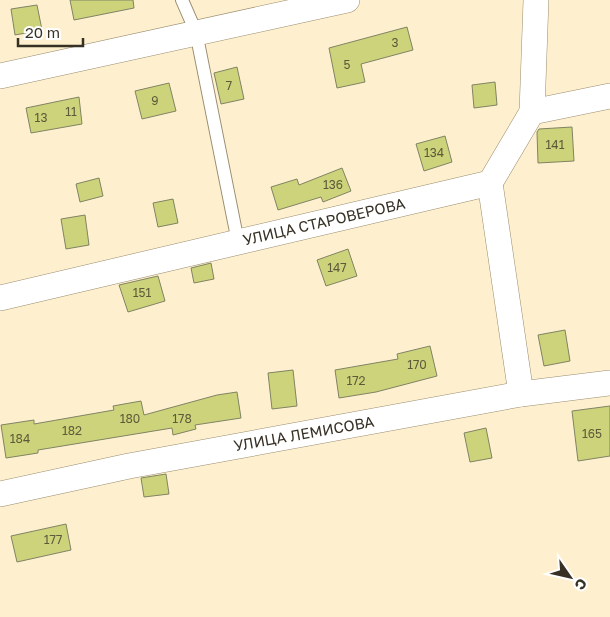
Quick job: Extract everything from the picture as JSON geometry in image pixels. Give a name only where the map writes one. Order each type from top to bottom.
[{"type":"street","points":[[0,76],[346,0]]},
{"type":"street","points":[[521,394],[490,183],[532,112],[536,0]]},
{"type":"street","points":[[532,112],[610,96]]},
{"type":"street","name":"УЛИЦА СТАРОВЕРОВА","points":[[0,298],[490,183]]},
{"type":"street","name":"УЛИЦА ЛЕМИСОВА","points":[[0,494],[129,466],[521,394],[610,383]]},
{"type":"lane","points":[[182,0],[196,32],[238,242]]},
{"type":"building","points":[[70,0],[133,0],[134,8],[74,20]]},
{"type":"building","points":[[37,5],[42,30],[15,35],[11,9]]},
{"type":"building","points":[[407,27],[413,50],[361,64],[365,82],[337,88],[329,48]]},
{"type":"building","points":[[237,67],[244,99],[221,104],[214,73]]},
{"type":"building","points":[[495,82],[497,105],[474,108],[472,85]]},
{"type":"building","points":[[169,83],[176,111],[142,119],[135,91]]},
{"type":"building","points":[[79,97],[82,124],[31,133],[26,108]]},
{"type":"building","points":[[572,127],[574,161],[538,163],[537,132],[539,129]]},
{"type":"building","points":[[445,136],[452,162],[424,171],[416,144]]},
{"type":"building","points":[[342,168],[351,191],[323,202],[321,197],[278,210],[271,187],[297,179],[299,185]]},
{"type":"building","points":[[99,178],[103,196],[80,202],[76,184]]},
{"type":"building","points":[[173,199],[178,223],[158,227],[153,203]]},
{"type":"building","points":[[85,215],[89,245],[66,249],[61,219]]},
{"type":"building","points":[[348,249],[357,276],[326,286],[317,260]]},
{"type":"building","points":[[211,263],[214,279],[194,283],[191,268]]},
{"type":"building","points":[[158,276],[165,301],[128,312],[119,285]]},
{"type":"building","points":[[565,330],[570,361],[544,366],[538,335]]},
{"type":"building","points":[[430,346],[437,376],[376,392],[339,398],[335,370],[398,359],[397,354]]},
{"type":"building","points":[[293,370],[297,406],[272,409],[268,373]]},
{"type":"building","points":[[237,392],[241,418],[195,425],[196,429],[173,435],[172,428],[38,450],[38,453],[6,458],[1,425],[34,420],[34,424],[114,410],[113,406],[141,401],[144,415],[217,395]]},
{"type":"building","points":[[610,406],[610,456],[578,461],[572,411]]},
{"type":"building","points":[[486,428],[492,458],[470,462],[464,433]]},
{"type":"building","points":[[166,474],[169,494],[144,497],[141,478]]},
{"type":"building","points":[[66,524],[71,550],[17,562],[11,536]]}]
